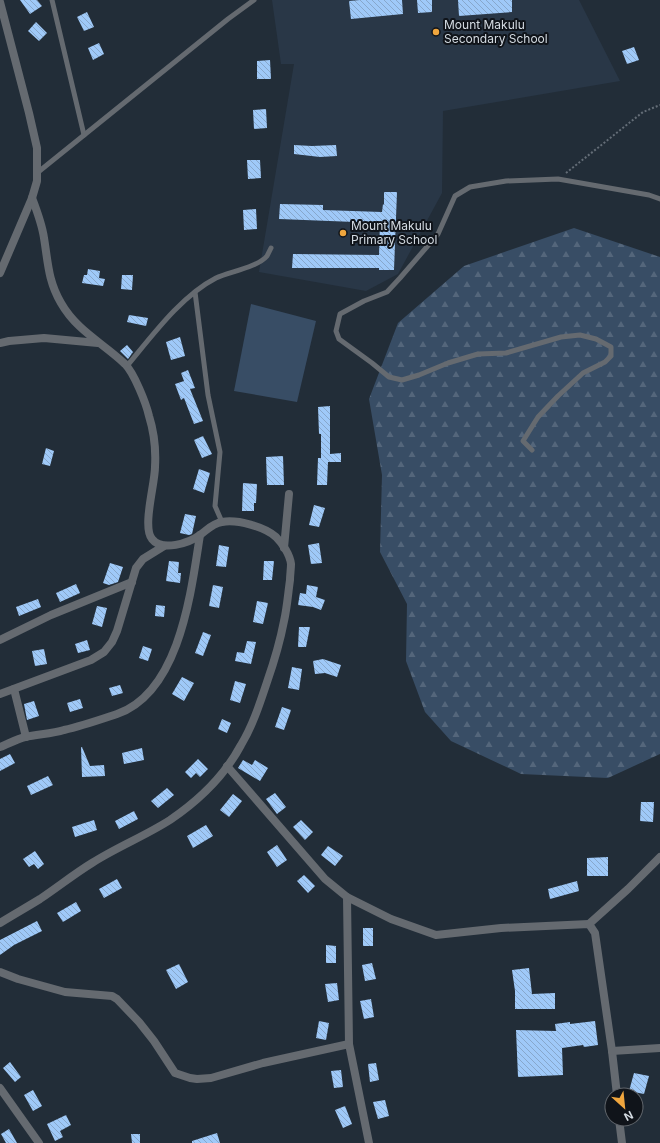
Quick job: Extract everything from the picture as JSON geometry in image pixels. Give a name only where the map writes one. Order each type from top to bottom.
[{"type":"street","points":[[0,2],[37,148],[37,181],[32,198],[0,274]]},
{"type":"street","points":[[32,198],[40,220],[53,290],[62,306],[86,334],[127,366],[146,406],[153,429],[156,467],[147,528],[151,538],[158,544],[164,546]]},
{"type":"street","points":[[0,343],[44,338],[59,338],[98,343]]},
{"type":"street","points":[[284,548],[289,494]]},
{"type":"street","points":[[0,748],[26,737],[63,731],[119,714],[132,707],[150,691],[166,670],[186,614],[195,542],[200,535],[214,524],[222,522],[244,524],[267,531],[276,537],[289,556],[291,564],[286,611],[282,632],[272,667],[253,721],[241,746],[227,766],[199,797],[168,821],[91,863],[41,898],[0,923]]},
{"type":"street","points":[[149,555],[151,538]]},
{"type":"street","points":[[0,694],[90,660],[104,652],[112,642],[117,631],[139,563],[164,546],[195,542]]},
{"type":"street","points":[[0,640],[51,615],[132,582]]},
{"type":"street","points":[[14,689],[26,737]]},
{"type":"street","points":[[227,766],[324,879],[347,897],[391,918],[436,935],[501,928],[589,924],[628,889],[660,857]]},
{"type":"street","points":[[347,897],[350,1044],[369,1143]]},
{"type":"street","points":[[589,924],[595,933],[616,1087]]},
{"type":"street","points":[[0,972],[47,988],[65,992],[112,996],[118,999],[149,1034],[175,1073],[190,1078],[211,1078],[263,1063],[350,1044]]},
{"type":"street","points":[[612,1050],[660,1048]]},
{"type":"street","points":[[0,1088],[39,1143]]},
{"type":"street","points":[[620,1127],[622,1143]]},
{"type":"lane","points":[[52,0],[84,135]]},
{"type":"lane","points":[[37,173],[228,19],[254,0]]},
{"type":"lane","points":[[532,450],[523,441],[538,417],[583,374],[604,362],[611,356],[611,347],[596,339],[580,335],[561,337],[506,353],[478,354],[455,360],[419,375],[402,380],[389,378],[372,363],[339,339],[336,331],[340,314],[364,301],[387,292],[438,234],[455,196],[470,187],[506,181],[558,179],[649,195],[660,199]]},
{"type":"lane","points":[[127,366],[168,317],[195,292],[216,278],[260,262],[267,256],[271,248]]},
{"type":"lane","points":[[195,292],[208,395],[220,452],[215,506],[222,522]]},
{"type":"path","points":[[558,179],[643,112],[660,105]]},
{"type":"shaded area","points":[[272,0],[579,0],[620,81],[443,111],[442,193],[398,274],[366,291],[259,272],[294,64],[281,64]]},
{"type":"green space","points":[[574,228],[660,257],[660,754],[608,778],[521,774],[451,741],[425,712],[406,661],[407,604],[380,552],[382,475],[369,399],[398,323],[464,266]]},
{"type":"green space","points":[[251,304],[316,321],[297,402],[234,391]]},
{"type":"building","points":[[20,0],[37,0],[42,6],[30,14]]},
{"type":"building","points":[[402,0],[403,14],[351,19],[349,1]]},
{"type":"building","points":[[417,0],[432,0],[432,12],[418,13]]},
{"type":"building","points":[[458,0],[512,0],[512,12],[459,16]]},
{"type":"building","points":[[87,12],[94,27],[84,31],[77,17]]},
{"type":"building","points":[[36,22],[47,33],[39,41],[28,31]]},
{"type":"building","points":[[99,43],[104,54],[93,60],[88,48]]},
{"type":"building","points":[[634,47],[639,60],[627,64],[622,51]]},
{"type":"building","points":[[270,60],[271,79],[257,79],[257,61]]},
{"type":"building","points":[[266,109],[267,128],[254,129],[253,110]]},
{"type":"building","points":[[294,145],[336,145],[337,156],[320,157],[294,154]]},
{"type":"building","points":[[247,160],[260,160],[261,178],[248,179]]},
{"type":"building","points":[[384,192],[397,192],[394,270],[379,270],[379,268],[292,268],[293,254],[379,255],[380,223],[279,219],[280,204],[323,205],[323,210],[382,212],[383,204],[384,205]]},
{"type":"building","points":[[256,209],[257,229],[244,230],[243,210]]},
{"type":"building","points":[[88,269],[100,271],[99,278],[105,279],[103,286],[82,283],[84,275],[87,275]]},
{"type":"building","points":[[122,275],[133,275],[132,290],[121,289]]},
{"type":"building","points":[[129,315],[148,318],[146,326],[127,322]]},
{"type":"building","points":[[180,337],[185,356],[171,360],[166,342]]},
{"type":"building","points":[[127,345],[133,352],[128,359],[120,351]]},
{"type":"building","points":[[188,370],[195,388],[190,389],[203,421],[194,424],[184,398],[181,400],[175,384],[184,381],[181,373]]},
{"type":"building","points":[[330,406],[330,454],[341,453],[341,462],[328,462],[327,485],[317,485],[318,458],[321,458],[321,434],[319,434],[318,407]]},
{"type":"building","points":[[203,436],[212,454],[202,458],[194,440]]},
{"type":"building","points":[[46,448],[54,451],[50,466],[42,464]]},
{"type":"building","points":[[283,456],[284,485],[267,485],[266,457]]},
{"type":"building","points":[[199,469],[210,473],[204,493],[193,489]]},
{"type":"building","points":[[243,483],[257,484],[254,511],[242,511]]},
{"type":"building","points":[[314,505],[325,508],[319,527],[309,525]]},
{"type":"building","points":[[185,514],[196,516],[192,534],[189,535],[180,533]]},
{"type":"building","points":[[319,543],[322,563],[311,564],[308,545]]},
{"type":"building","points":[[219,545],[229,547],[226,567],[216,566]]},
{"type":"building","points":[[169,561],[179,562],[178,573],[181,573],[180,583],[166,581]]},
{"type":"building","points":[[264,561],[274,561],[272,580],[263,580]]},
{"type":"building","points":[[110,563],[123,567],[118,582],[109,585],[103,583]]},
{"type":"building","points":[[76,584],[80,593],[60,602],[56,593]]},
{"type":"building","points":[[213,585],[223,587],[219,608],[209,606]]},
{"type":"building","points":[[307,585],[318,587],[316,597],[325,600],[321,610],[313,607],[298,605],[300,593],[306,594]]},
{"type":"building","points":[[38,599],[41,607],[19,616],[16,607]]},
{"type":"building","points":[[257,601],[268,603],[263,624],[253,622]]},
{"type":"building","points":[[156,605],[165,606],[164,617],[155,616]]},
{"type":"building","points":[[97,606],[107,608],[102,627],[92,624]]},
{"type":"building","points":[[299,627],[310,627],[306,647],[298,647]]},
{"type":"building","points":[[203,632],[211,635],[203,656],[195,653]]},
{"type":"building","points":[[87,640],[90,650],[78,653],[75,644]]},
{"type":"building","points":[[247,641],[256,642],[251,664],[235,661],[237,652],[244,653]]},
{"type":"building","points":[[143,646],[152,649],[148,661],[139,658]]},
{"type":"building","points":[[44,649],[47,664],[35,666],[32,651]]},
{"type":"building","points":[[323,659],[341,665],[337,677],[325,673],[315,674],[313,661]]},
{"type":"building","points":[[292,667],[302,669],[299,690],[288,688]]},
{"type":"building","points":[[182,677],[194,683],[184,701],[172,694]]},
{"type":"building","points":[[235,681],[246,684],[240,703],[230,700]]},
{"type":"building","points":[[120,685],[123,693],[112,696],[109,688]]},
{"type":"building","points":[[80,699],[83,708],[70,712],[67,703]]},
{"type":"building","points":[[34,701],[39,716],[27,720],[24,704]]},
{"type":"building","points":[[282,707],[291,710],[284,730],[275,727]]},
{"type":"building","points":[[222,719],[231,723],[227,733],[218,729]]},
{"type":"building","points":[[81,747],[90,766],[104,765],[105,776],[82,777]]},
{"type":"building","points":[[142,748],[144,760],[124,764],[122,753]]},
{"type":"building","points":[[10,754],[15,763],[0,771],[0,759]]},
{"type":"building","points":[[198,759],[208,769],[200,777],[196,773],[191,778],[185,772]]},
{"type":"building","points":[[243,760],[252,765],[255,760],[268,768],[260,781],[238,768]]},
{"type":"building","points":[[48,776],[53,785],[31,795],[27,786]]},
{"type":"building","points":[[167,788],[174,795],[158,808],[151,801]]},
{"type":"building","points":[[275,793],[286,807],[277,814],[266,799]]},
{"type":"building","points":[[233,794],[242,801],[229,817],[220,810]]},
{"type":"building","points":[[641,802],[654,802],[653,822],[640,821]]},
{"type":"building","points":[[134,811],[138,819],[119,829],[115,821]]},
{"type":"building","points":[[94,820],[97,830],[75,837],[72,827]]},
{"type":"building","points":[[301,820],[313,832],[305,840],[293,827]]},
{"type":"building","points":[[206,825],[213,836],[193,848],[187,836]]},
{"type":"building","points":[[277,845],[287,860],[277,867],[267,852]]},
{"type":"building","points":[[328,846],[343,856],[335,866],[321,855]]},
{"type":"building","points":[[35,851],[44,864],[38,869],[34,864],[29,867],[23,859]]},
{"type":"building","points":[[608,857],[608,876],[587,876],[587,858]]},
{"type":"building","points":[[304,875],[315,886],[308,893],[297,881]]},
{"type":"building","points":[[117,879],[122,888],[104,898],[99,889]]},
{"type":"building","points":[[577,881],[579,891],[550,899],[548,889]]},
{"type":"building","points":[[76,902],[81,911],[63,922],[57,913]]},
{"type":"building","points":[[37,921],[42,931],[14,945],[0,955],[0,940]]},
{"type":"building","points":[[363,928],[373,928],[373,946],[363,946]]},
{"type":"building","points":[[326,945],[336,946],[336,963],[326,963]]},
{"type":"building","points":[[372,963],[376,979],[365,981],[362,965]]},
{"type":"building","points":[[179,964],[188,982],[176,989],[166,970]]},
{"type":"building","points":[[529,968],[532,994],[555,993],[555,1009],[515,1009],[515,991],[512,970]]},
{"type":"building","points":[[337,983],[339,1000],[328,1002],[325,984]]},
{"type":"building","points":[[371,999],[374,1017],[364,1019],[360,1001]]},
{"type":"building","points":[[319,1021],[329,1023],[326,1040],[316,1038]]},
{"type":"building","points":[[595,1021],[598,1045],[584,1047],[583,1045],[562,1048],[563,1075],[518,1077],[516,1030],[556,1031],[555,1024]]},
{"type":"building","points":[[10,1062],[21,1077],[15,1082],[3,1068]]},
{"type":"building","points":[[376,1063],[379,1080],[370,1082],[368,1064]]},
{"type":"building","points":[[341,1070],[343,1087],[334,1088],[331,1071]]},
{"type":"building","points":[[634,1073],[649,1076],[644,1094],[644,1087],[630,1087]]},
{"type":"building","points":[[33,1090],[42,1106],[33,1111],[24,1095]]},
{"type":"building","points":[[385,1100],[389,1116],[378,1119],[373,1102]]},
{"type":"building","points":[[345,1106],[352,1124],[343,1128],[335,1110]]},
{"type":"building","points":[[66,1115],[71,1125],[60,1131],[63,1137],[55,1141],[47,1124]]},
{"type":"building","points":[[9,1129],[17,1143],[6,1143],[1,1134]]},
{"type":"building","points":[[217,1133],[220,1143],[192,1143],[192,1141]]},
{"type":"building","points":[[131,1134],[140,1134],[140,1143],[132,1143]]},
{"type":"place","name":"Mount Makulu Secondary School","points":[[436,32]]},
{"type":"place","name":"Mount Makulu Primary School","points":[[343,233]]}]
